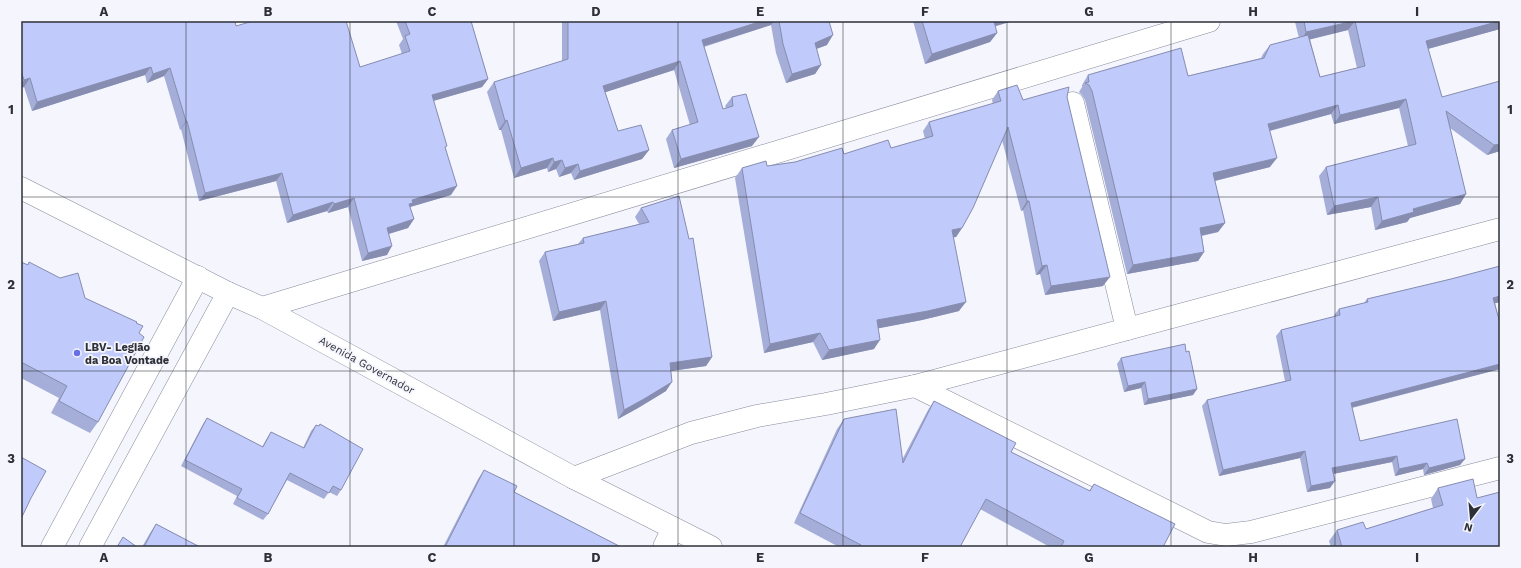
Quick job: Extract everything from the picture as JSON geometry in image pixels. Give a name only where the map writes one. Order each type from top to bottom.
[{"type":"street","points":[[262,308],[1209,21]]},
{"type":"street","points":[[1073,103],[1127,329]]},
{"type":"street","name":"Avenida Governador","points":[[21,188],[228,293],[262,308],[574,478],[669,538],[711,547]]},
{"type":"street","points":[[574,478],[691,433],[757,416],[915,386],[1500,229]]},
{"type":"street","points":[[52,547],[198,277]]},
{"type":"street","points":[[90,547],[228,293]]},
{"type":"street","points":[[915,386],[1208,532],[1226,535],[1251,532],[1500,468]]},
{"type":"building","points":[[21,21],[235,21],[236,26],[253,21],[346,21],[360,67],[410,51],[405,36],[410,34],[405,21],[471,21],[488,79],[432,95],[447,146],[445,147],[457,186],[412,200],[413,203],[409,204],[414,219],[387,228],[392,246],[368,253],[354,198],[334,204],[333,202],[293,215],[282,173],[205,193],[187,121],[170,68],[153,74],[151,67],[37,102],[30,78],[24,80],[21,71]]},
{"type":"building","points":[[568,21],[762,21],[702,40],[723,109],[733,106],[732,97],[746,94],[759,137],[681,159],[672,130],[698,122],[680,61],[603,86],[618,131],[641,125],[649,150],[580,171],[578,164],[565,168],[562,160],[554,162],[553,158],[521,168],[494,82],[568,59]]},
{"type":"building","points":[[779,21],[829,21],[833,35],[815,43],[821,65],[792,74],[783,44]]},
{"type":"building","points":[[922,21],[994,21],[997,33],[932,54]]},
{"type":"building","points":[[1304,21],[1354,21],[1306,32]]},
{"type":"building","points":[[1355,21],[1500,21],[1426,41],[1442,97],[1500,81],[1500,144],[1494,145],[1446,111],[1466,194],[1413,209],[1414,212],[1382,221],[1378,197],[1334,206],[1326,167],[1416,144],[1406,99],[1340,115],[1338,105],[1268,124],[1277,158],[1213,173],[1225,223],[1200,228],[1204,252],[1133,265],[1092,91],[1089,85],[1085,83],[1089,82],[1088,75],[1181,48],[1188,76],[1264,58],[1270,45],[1308,35],[1320,77],[1365,66]]},
{"type":"building","points":[[1017,85],[1023,100],[1069,87],[1067,97],[1110,277],[1051,286],[1047,265],[1042,266],[1029,201],[1027,201],[1008,127],[973,208],[962,228],[952,230],[966,302],[928,311],[877,320],[880,340],[829,350],[820,333],[770,344],[742,168],[766,161],[767,166],[795,162],[842,148],[844,154],[888,140],[891,148],[933,136],[929,122],[1001,101],[998,91]]},
{"type":"building","points":[[679,196],[689,239],[693,238],[712,357],[670,363],[672,382],[624,410],[606,301],[559,312],[545,252],[584,243],[583,238],[649,222],[641,208]]},
{"type":"building","name":"LBV- Legião da Boa Vontade","points":[[21,262],[28,265],[29,262],[60,278],[78,273],[85,298],[143,326],[139,333],[144,337],[98,422],[59,401],[67,386],[21,362]]},
{"type":"building","points":[[1500,266],[1500,296],[1493,298],[1500,323],[1500,364],[1351,403],[1360,441],[1457,419],[1465,459],[1429,468],[1427,463],[1399,469],[1397,456],[1332,468],[1335,481],[1311,486],[1305,451],[1223,470],[1207,400],[1291,380],[1281,330],[1340,315],[1339,309],[1368,302],[1367,299]]},
{"type":"building","points":[[1185,344],[1186,352],[1189,351],[1197,389],[1148,399],[1145,382],[1128,386],[1121,358]]},
{"type":"building","points":[[934,401],[1016,443],[1011,452],[1090,491],[1094,484],[1175,524],[1163,547],[1061,547],[1064,541],[986,499],[960,547],[860,547],[861,545],[800,513],[844,419],[896,409],[903,463]]},
{"type":"building","points":[[207,418],[263,447],[271,432],[304,448],[316,425],[319,426],[320,424],[363,449],[341,490],[333,486],[329,493],[290,473],[268,514],[237,498],[242,489],[185,460]]},
{"type":"building","points":[[21,457],[46,471],[21,519]]},
{"type":"building","points":[[484,470],[517,486],[514,492],[621,547],[445,547]]},
{"type":"building","points":[[1473,479],[1477,498],[1500,492],[1500,547],[1342,547],[1337,530],[1363,522],[1366,529],[1443,505],[1438,488]]},
{"type":"building","points":[[156,524],[200,547],[144,547]]},
{"type":"building","points":[[123,537],[137,547],[117,547]]},
{"type":"place","name":"LBV- Legião da Boa Vontade","points":[[77,353]]}]
